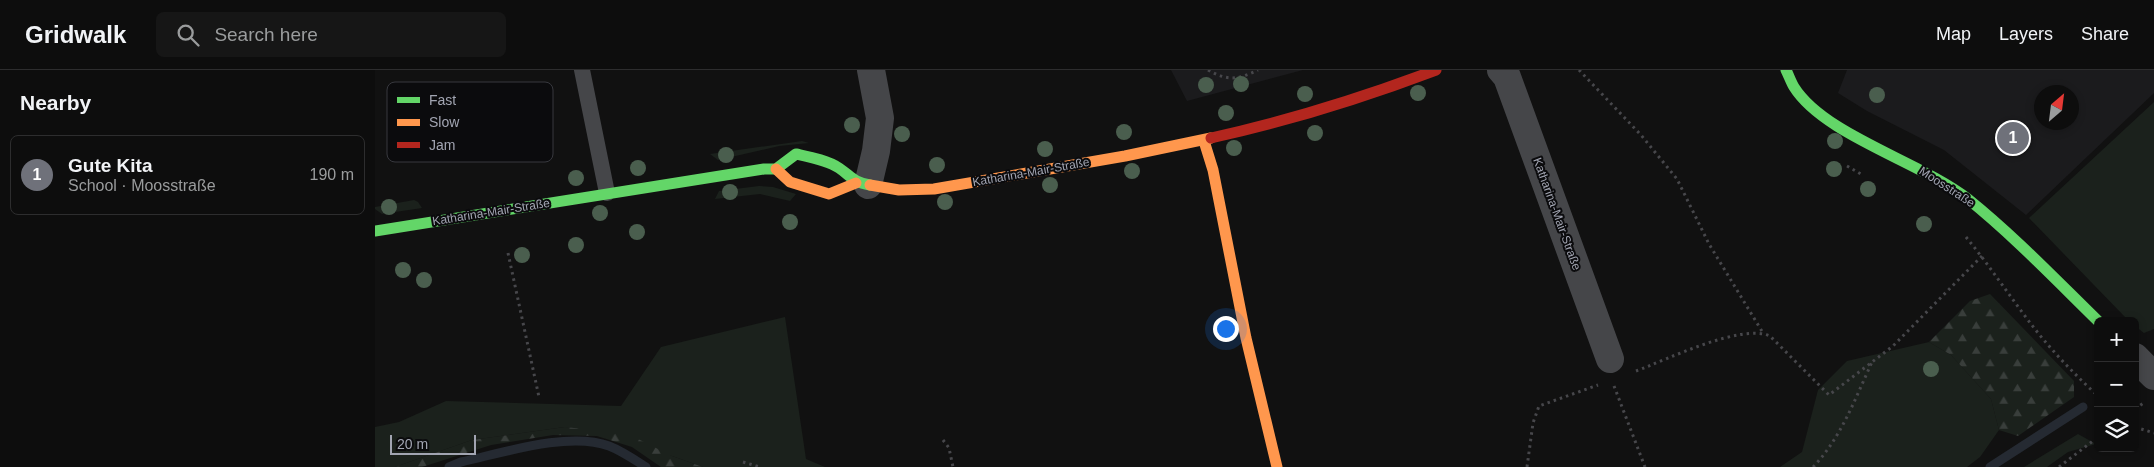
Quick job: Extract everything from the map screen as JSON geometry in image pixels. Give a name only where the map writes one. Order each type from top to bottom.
[{"type":"street","points":[[862,184],[876,151],[880,118],[871,70]]},
{"type":"street","name":"Katharina-Mair-Straße","points":[[862,184],[899,190],[934,189],[1204,141],[1324,109],[1399,85],[1436,70]]},
{"type":"street","name":"Katharina-Mair-Straße","points":[[1501,70],[1507,77],[1531,142],[1611,370]]},
{"type":"street","name":"Moosstraße","points":[[1787,70],[1789,81],[1798,93],[1817,110],[1850,134],[1931,174],[1967,197],[2094,317]]},
{"type":"street","points":[[1204,141],[1213,170],[1246,338],[1277,467]]},
{"type":"street","points":[[796,154],[808,156],[838,167],[862,184],[829,194],[789,182],[776,169],[796,154]]},
{"type":"street","name":"Katharina-Mair-Straße","points":[[375,231],[764,168],[776,169]]},
{"type":"lane","points":[[583,70],[607,194]]},
{"type":"path","points":[[1208,70],[1224,79],[1242,76],[1258,70]]},
{"type":"path","points":[[1579,70],[1641,135],[1677,178],[1709,244],[1763,333]]},
{"type":"path","points":[[1844,164],[1851,170],[1868,178]]},
{"type":"path","points":[[1959,230],[1982,256],[2029,322],[2094,392]]},
{"type":"path","points":[[508,254],[539,398]]},
{"type":"path","points":[[1527,467],[1533,423],[1539,406],[1611,370],[1715,341],[1750,333],[1763,333],[1770,336],[1829,396],[1893,346],[1982,256]]},
{"type":"path","points":[[1813,467],[1826,454],[1837,436],[1872,362]]},
{"type":"path","points":[[1611,370],[1645,467]]},
{"type":"path","points":[[2139,428],[2154,433]]},
{"type":"path","points":[[943,440],[949,448],[953,467]]},
{"type":"path","points":[[2059,467],[2094,440]]},
{"type":"path","points":[[743,462],[760,467]]},
{"type":"shaded area","points":[[1171,70],[1303,70],[1187,101]]},
{"type":"shaded area","points":[[1847,70],[2154,70],[2154,93],[2026,215],[1944,150],[1867,111],[1838,93]]},
{"type":"green space","points":[[2154,102],[2154,329],[2144,333],[2139,329],[2139,317],[2125,317],[2029,218]]},
{"type":"green space","points":[[802,141],[809,143],[779,146],[718,160],[710,154]]},
{"type":"green space","points":[[759,186],[773,187],[796,194],[790,201],[760,194],[715,199],[719,191]]},
{"type":"green space","points":[[414,200],[422,208],[382,214],[375,209],[375,207]]},
{"type":"green space","points":[[1990,294],[2074,381],[2074,397],[2018,436],[1999,430],[1991,399],[1951,355],[1929,342],[1970,301]]},
{"type":"green space","points":[[785,317],[806,459],[825,467],[703,467],[672,456],[565,427],[472,440],[395,467],[375,467],[375,427],[399,422],[446,401],[621,406],[661,347]]},
{"type":"green space","points":[[1929,342],[1951,355],[1991,399],[1999,430],[1980,457],[1967,467],[1780,467],[1802,452],[1818,390],[1847,361]]},
{"type":"green space","points":[[565,427],[628,434],[672,456],[703,467],[661,467],[632,447],[597,436],[553,435],[491,445],[422,467],[395,467],[472,440]]},
{"type":"green space","points":[[2078,434],[2094,443],[2094,445],[2068,452],[2047,467],[2024,467]]},
{"type":"waterway","points":[[1990,467],[2083,407]]},
{"type":"waterway","points":[[449,467],[461,462],[515,449],[555,442],[575,441],[593,442],[609,446],[646,467]]},
{"type":"traffic: fast","points":[[1786,70],[1794,87],[1808,104],[1827,120],[1925,173],[1968,199],[2018,243],[2094,317]]},
{"type":"traffic: fast","points":[[375,231],[764,169],[776,169],[796,154],[829,163],[856,181],[870,185]]},
{"type":"traffic: slow","points":[[870,185],[899,190],[934,189],[1125,156],[1211,138]]},
{"type":"traffic: slow","points":[[1204,141],[1213,170],[1246,338],[1277,467]]},
{"type":"traffic: slow","points":[[776,169],[790,182],[829,194],[856,183]]},
{"type":"traffic: jam","points":[[1211,138],[1325,108],[1436,70]]},
{"type":"place","name":"Gute Kita","points":[[2013,138]]}]
